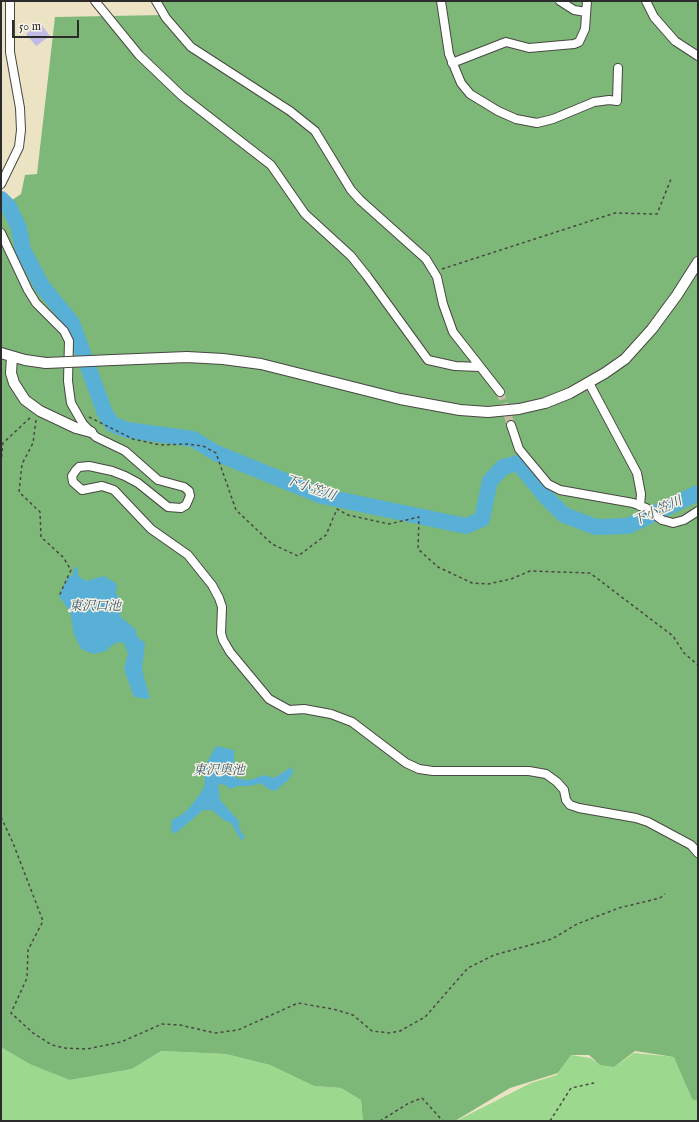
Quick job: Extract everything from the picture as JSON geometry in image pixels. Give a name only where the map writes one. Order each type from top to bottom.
[{"type":"street","points":[[1,184],[19,147],[22,130],[20,108],[10,52],[10,1]]},
{"type":"street","points":[[94,1],[139,55],[182,96],[271,165],[305,214],[351,256],[428,360],[455,366],[480,367]]},
{"type":"street","points":[[156,1],[166,18],[192,47],[290,111],[315,131],[351,190],[360,200],[426,259],[437,277],[443,304],[452,332],[500,392]]},
{"type":"street","points":[[441,1],[452,63],[461,82],[470,94],[498,111],[516,119],[537,123],[553,119],[594,102],[608,100],[618,101],[618,68]]},
{"type":"street","points":[[560,1],[574,10],[586,12]]},
{"type":"street","points":[[452,63],[506,42],[529,48],[574,44],[579,42],[583,37],[587,1]]},
{"type":"street","points":[[646,1],[654,17],[675,41],[698,56]]},
{"type":"street","points":[[1,233],[28,290],[36,303],[64,331],[69,341],[68,381],[71,402],[83,424],[96,437],[125,451],[158,480],[184,487],[189,491],[190,496],[186,506],[174,509],[161,503],[138,483],[112,471],[94,467],[79,467],[72,476],[76,486],[82,490],[102,486],[114,490],[146,526],[188,554],[206,576],[219,598],[222,607],[221,633],[223,640],[230,652],[269,699],[289,710],[304,709],[317,713],[331,714],[352,722],[406,763],[419,769],[433,771],[529,771],[546,774],[557,782],[564,790],[566,800],[570,805],[579,808],[636,818],[648,822],[666,834],[690,845],[698,853]]},
{"type":"street","points":[[1,353],[25,360],[46,363],[187,357],[223,359],[261,364],[400,399],[460,410],[488,412],[519,409],[545,403],[570,393],[589,383],[624,359],[640,342],[678,295],[698,262]]},
{"type":"street","points":[[12,357],[11,373],[14,382],[25,400],[40,411],[76,428],[91,432]]},
{"type":"street","points":[[589,383],[637,473],[641,494],[640,506]]},
{"type":"street","points":[[511,425],[519,449],[548,484],[560,490],[640,506],[646,508],[662,520],[673,523],[684,520],[698,511]]},
{"type":"path","points":[[434,272],[615,213],[657,214],[671,179]]},
{"type":"path","points":[[1,463],[3,443],[37,412]]},
{"type":"path","points":[[83,414],[133,439],[160,445],[203,446],[216,453],[236,510],[272,544],[298,556],[326,536],[337,509],[348,515],[389,524],[419,517],[418,549],[429,560],[443,570],[472,583],[488,584],[511,579],[530,571],[590,573],[673,636],[684,653],[698,665]]},
{"type":"path","points":[[36,420],[33,443],[22,464],[19,492],[40,512],[41,537],[63,557],[70,570],[59,596]]},
{"type":"path","points":[[1,817],[13,843],[43,921],[28,950],[27,978],[11,1013],[33,1033],[52,1045],[64,1048],[87,1049],[120,1042],[162,1024],[180,1025],[215,1033],[238,1030],[298,1003],[333,1009],[352,1016],[372,1031],[390,1033],[400,1032],[424,1017],[468,968],[494,955],[552,939],[577,924],[619,908],[660,898],[665,894]]},
{"type":"path","points":[[550,1121],[571,1088],[594,1083]]},
{"type":"path","points":[[380,1121],[408,1103],[422,1098],[443,1121]]},
{"type":"green space","points":[[158,1],[698,1],[698,1101],[692,1099],[674,1057],[635,1051],[614,1067],[600,1065],[589,1055],[571,1055],[558,1073],[510,1088],[455,1121],[363,1121],[361,1100],[341,1088],[314,1086],[270,1065],[226,1054],[161,1051],[132,1069],[70,1080],[30,1064],[1,1047],[1,199],[6,204],[21,194],[25,175],[37,174],[55,17],[164,15]]},
{"type":"green space","points":[[1,1047],[70,1080],[132,1069],[161,1051],[226,1054],[270,1065],[314,1086],[341,1088],[361,1100],[363,1121],[1,1121]]},
{"type":"green space","points":[[634,1053],[675,1057],[692,1099],[698,1093],[698,1121],[456,1121],[531,1083],[557,1075],[571,1055],[590,1058],[601,1065],[614,1067]]},
{"type":"water","name":"東沢口池","points":[[75,566],[78,569],[78,576],[86,581],[104,576],[117,584],[116,593],[121,601],[120,616],[136,630],[137,637],[145,643],[142,670],[150,699],[134,697],[124,669],[128,654],[124,643],[119,642],[112,645],[106,651],[94,654],[81,649],[74,634],[70,612],[59,596],[68,577],[72,576]]},
{"type":"water","name":"東沢奥池","points":[[216,746],[234,750],[234,776],[238,779],[250,780],[264,775],[274,778],[292,767],[293,772],[288,780],[275,791],[268,789],[261,783],[249,786],[238,786],[230,789],[225,785],[218,784],[220,800],[239,821],[239,828],[245,838],[241,840],[231,823],[224,820],[212,810],[203,810],[175,834],[171,830],[172,820],[183,814],[202,791],[205,784],[204,768]]},
{"type":"building","points":[[40,23],[50,36],[36,46],[26,34]]},
{"type":"waterway","name":"下小笠川","points":[[1,199],[9,207],[19,228],[23,250],[42,286],[72,323],[105,413],[112,424],[127,430],[193,439],[216,453],[322,496],[466,526],[482,519],[490,481],[503,467],[518,463],[546,497],[564,515],[596,527],[628,526],[698,493]]},
{"type":"tunnel","points":[[500,392],[511,425]]}]
